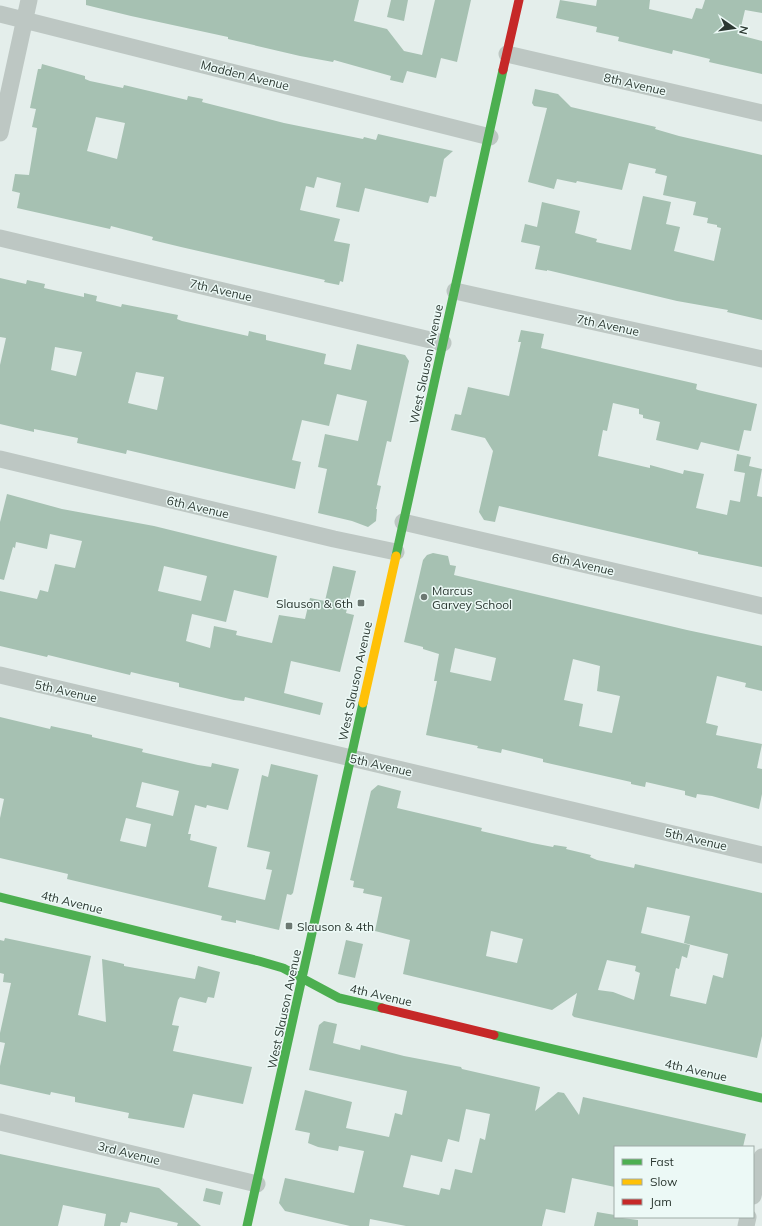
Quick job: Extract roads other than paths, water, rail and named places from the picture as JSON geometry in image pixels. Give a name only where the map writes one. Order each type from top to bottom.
[{"type":"main road","name":"West Slauson Avenue","points":[[248,1226],[350,758],[490,137],[519,0]]},
{"type":"main road","name":"4th Avenue","points":[[0,897],[283,968],[339,998],[762,1098]]},
{"type":"street","points":[[0,133],[29,0]]},
{"type":"street","name":"Madden Avenue","points":[[0,14],[490,137]]},
{"type":"street","name":"8th Avenue","points":[[507,54],[762,113]]},
{"type":"street","name":"7th Avenue","points":[[0,238],[443,343]]},
{"type":"street","name":"7th Avenue","points":[[455,291],[762,359]]},
{"type":"street","name":"6th Avenue","points":[[0,460],[326,537],[396,552]]},
{"type":"street","name":"6th Avenue","points":[[403,522],[762,606]]},
{"type":"street","name":"5th Avenue","points":[[0,676],[762,855]]},
{"type":"street","name":"3rd Avenue","points":[[0,1122],[257,1184]]},
{"type":"street","points":[[754,1192],[762,1157]]},
{"type":"place","name":"Marcus Garvey School","points":[[424,597]]},
{"type":"place","name":"Slauson & 6th","points":[[361,603]]},
{"type":"place","name":"Slauson & 4th","points":[[289,926]]}]
